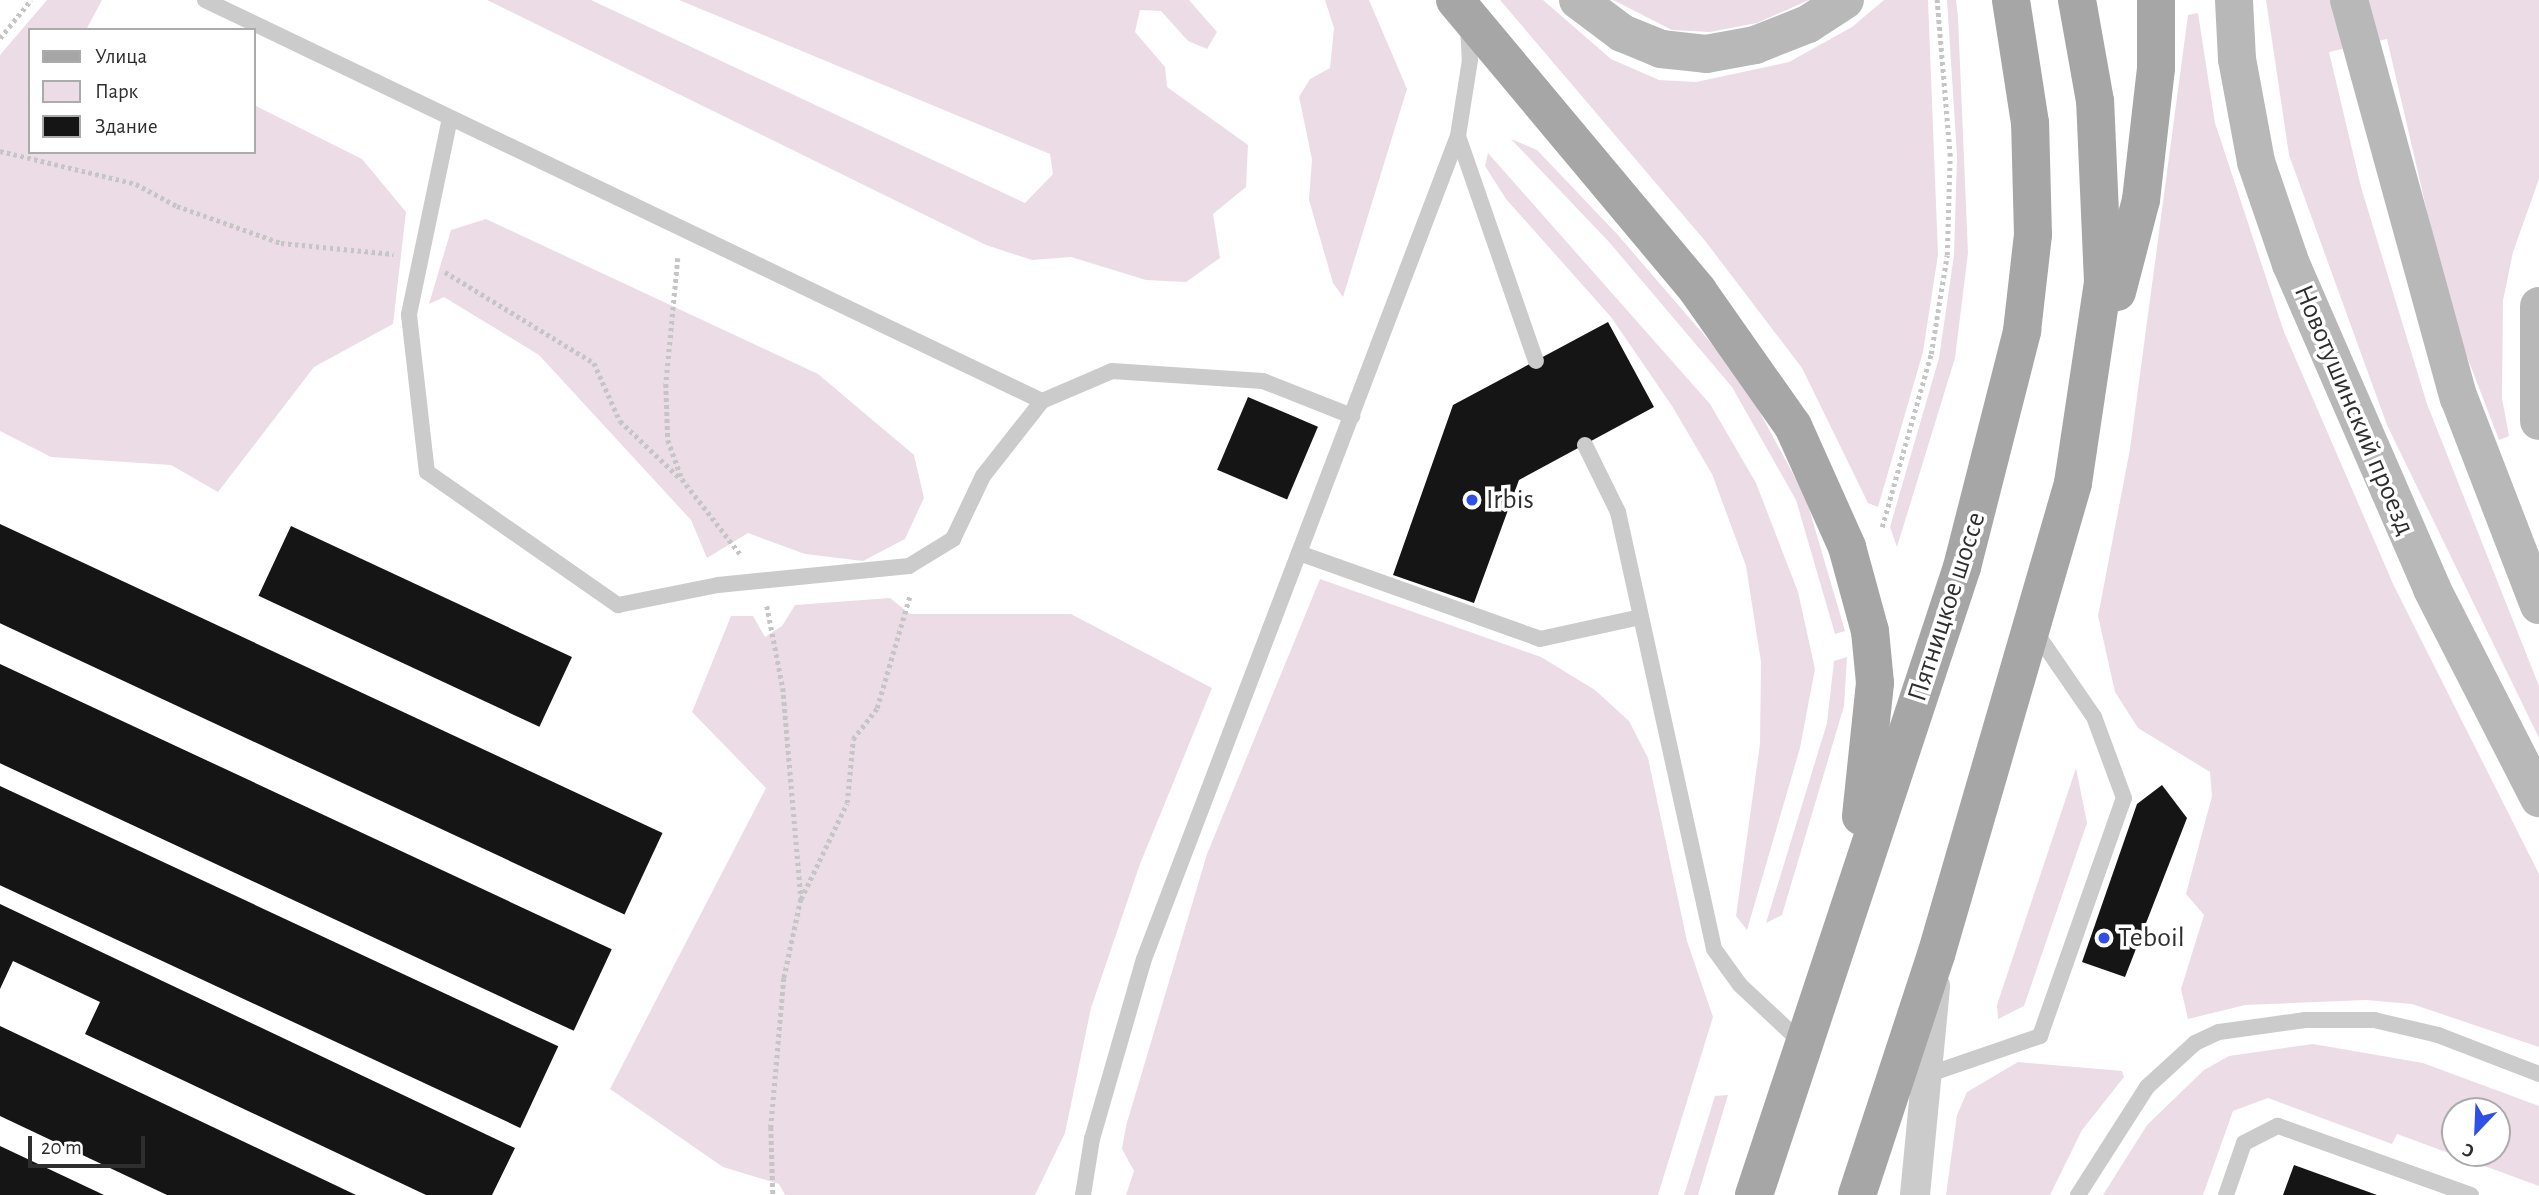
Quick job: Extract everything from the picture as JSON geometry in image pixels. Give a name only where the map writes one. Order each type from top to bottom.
[{"type":"main road","points":[[1578,0],[1622,33],[1661,49],[1706,54],[1755,45],[1808,24],[1845,0]]},
{"type":"main road","name":"Пятницкое шоссе","points":[[1754,1195],[1802,1043],[1962,567],[2022,331],[2033,234],[2030,122],[2011,0]]},
{"type":"main road","points":[[1857,1195],[1936,955],[2034,631],[2073,483],[2092,374],[2104,282],[2103,189],[2077,0]]},
{"type":"main road","points":[[2092,374],[2141,200],[2156,68],[2156,0]]},
{"type":"main road","name":"Новотушинский проезд","points":[[2234,0],[2237,59],[2256,162],[2291,264],[2432,589],[2539,798]]},
{"type":"main road","points":[[2349,0],[2459,398],[2539,605]]},
{"type":"main road","points":[[1461,7],[1760,371],[1825,491],[1864,603],[1875,683],[1849,902]]},
{"type":"main road","points":[[2539,306],[2539,421]]},
{"type":"street","points":[[1915,1195],[1931,1070],[1936,955]]},
{"type":"lane","points":[[205,0],[682,231],[1042,401]]},
{"type":"lane","points":[[1083,1195],[1092,1139],[1144,959],[1458,136],[1470,60],[1461,7]]},
{"type":"lane","points":[[450,118],[409,315],[428,472],[618,605],[758,581],[909,566],[953,539],[983,475],[1042,401],[1112,370],[1204,372],[1263,381],[1352,416]]},
{"type":"lane","points":[[1458,136],[1536,361]]},
{"type":"lane","points":[[1585,445],[1618,512],[1714,949],[1740,985],[1802,1043]]},
{"type":"lane","points":[[1299,553],[1541,639],[1641,617]]},
{"type":"lane","points":[[1887,1105],[1931,1070],[2040,1036],[2123,798],[2094,717],[2034,631]]},
{"type":"lane","points":[[2078,1195],[2147,1087],[2195,1043],[2219,1032],[2305,1020],[2374,1020],[2438,1035],[2539,1074]]},
{"type":"lane","points":[[2226,1195],[2244,1143],[2278,1126],[2471,1195]]},
{"type":"path","points":[[0,38],[31,0]]},
{"type":"path","points":[[1879,542],[1931,354],[1947,255],[1950,156],[1937,0]]},
{"type":"path","points":[[0,150],[136,184],[202,216],[281,243],[393,254],[418,263],[496,301],[594,363],[620,421],[682,479],[758,581],[783,688],[801,900]]},
{"type":"path","points":[[682,231],[666,384],[668,440],[682,479]]},
{"type":"path","points":[[774,1195],[771,1127],[784,978],[801,900],[847,803],[853,739],[877,708],[891,644],[926,555]]},
{"type":"green space","points":[[47,0],[102,0],[87,28],[28,28],[28,154],[256,154],[256,106],[362,159],[406,212],[393,324],[314,367],[218,492],[171,465],[51,457],[0,431],[0,55]]},
{"type":"green space","points":[[487,0],[591,0],[1025,203],[1053,174],[1050,154],[679,0],[1189,0],[1217,32],[1207,49],[1188,41],[1161,11],[1140,10],[1135,32],[1165,67],[1167,87],[1248,145],[1246,187],[1213,214],[1220,258],[1186,282],[1146,280],[1071,257],[1032,260],[986,245]]},
{"type":"green space","points":[[1325,0],[1369,0],[1407,89],[1343,297],[1333,283],[1309,200],[1312,159],[1299,97],[1310,79],[1330,68],[1334,28]]},
{"type":"green space","points":[[1500,0],[1543,0],[1611,59],[1659,80],[1696,82],[1789,62],[1852,27],[1884,0],[1928,0],[1938,255],[1923,352],[1878,507],[1868,503],[1802,368],[1706,242]]},
{"type":"green space","points":[[1613,0],[1809,0],[1757,23],[1710,32],[1672,30]]},
{"type":"green space","points":[[1947,0],[1956,0],[1958,17],[1968,253],[1955,358],[1897,547],[1890,527],[1939,358],[1954,255],[1957,156]]},
{"type":"green space","points":[[2266,0],[2539,0],[2539,179],[2513,252],[2503,301],[2502,398],[2509,436],[2499,440],[2451,315],[2387,39],[2329,52],[2361,187],[2427,404],[2539,686],[2539,738],[2387,425],[2289,155]]},
{"type":"green space","points":[[2198,13],[2215,123],[2284,332],[2394,586],[2539,874],[2539,1047],[2412,1004],[2366,1000],[2245,1005],[2188,1019],[2181,989],[2204,915],[2186,894],[2212,796],[2210,772],[2138,728],[2115,692],[2098,616],[2130,449],[2188,15]]},
{"type":"green space","points":[[1511,139],[1537,150],[1617,234],[1742,379],[1806,498],[1845,631],[1835,634],[1796,500],[1732,387],[1609,242]]},
{"type":"green space","points":[[1488,153],[1710,404],[1756,483],[1798,592],[1815,669],[1800,748],[1747,930],[1736,916],[1760,744],[1761,662],[1746,566],[1712,474],[1672,406],[1611,317],[1506,199],[1485,166]]},
{"type":"green space","points":[[486,219],[818,374],[914,455],[924,498],[905,539],[863,561],[805,554],[748,533],[707,558],[691,520],[539,355],[444,297],[429,304],[451,230]]},
{"type":"green space","points":[[1320,579],[1541,657],[1595,690],[1629,721],[1648,758],[1687,941],[1713,1017],[1658,1195],[1126,1195],[1134,1171],[1122,1149],[1126,1126],[1207,854]]},
{"type":"green space","points":[[890,598],[910,614],[1071,614],[1212,688],[1140,864],[1091,1008],[1065,1133],[1035,1195],[785,1195],[779,1184],[723,1167],[610,1089],[766,788],[692,712],[731,616],[753,616],[765,637],[782,626],[795,605]]},
{"type":"green space","points":[[1847,657],[1844,706],[1782,915],[1766,923],[1827,723],[1834,661]]},
{"type":"green space","points":[[2076,768],[2087,823],[2024,1006],[1998,1019],[1997,1005]]},
{"type":"green space","points":[[2313,1044],[2423,1063],[2539,1106],[2539,1186],[2487,1167],[2511,1167],[2511,1097],[2441,1097],[2441,1150],[2397,1134],[2392,1144],[2268,1098],[2233,1111],[2203,1195],[2103,1195],[2147,1125],[2204,1070],[2229,1056]]},
{"type":"green space","points":[[2018,1062],[2122,1071],[2124,1077],[2082,1130],[2050,1195],[1946,1195],[1957,1115],[1967,1092]]},
{"type":"green space","points":[[1728,1095],[1698,1195],[1684,1195],[1715,1096]]},
{"type":"building","points":[[1608,322],[1654,407],[1519,480],[1474,603],[1393,575],[1453,405]]},
{"type":"building","points":[[1248,397],[1318,427],[1287,499],[1217,470]]},
{"type":"building","points":[[0,524],[663,833],[624,915],[0,623]]},
{"type":"building","points":[[291,526],[572,657],[539,727],[258,596]]},
{"type":"building","points":[[0,664],[612,949],[574,1031],[0,763]]},
{"type":"building","points":[[2162,785],[2187,818],[2125,977],[2082,962],[2137,804]]},
{"type":"building","points":[[0,786],[558,1046],[520,1128],[0,885]]},
{"type":"building","points":[[0,904],[515,1148],[492,1195],[426,1195],[85,1034],[100,1002],[13,961],[0,989]]},
{"type":"building","points":[[0,1026],[356,1195],[167,1195],[0,1116]]},
{"type":"building","points":[[0,1146],[104,1195],[0,1195]]},
{"type":"building","points":[[2294,1165],[2377,1195],[2283,1195]]},
{"type":"place","name":"Irbis","points":[[1472,500]]},
{"type":"place","name":"Teboil","points":[[2104,938]]}]
